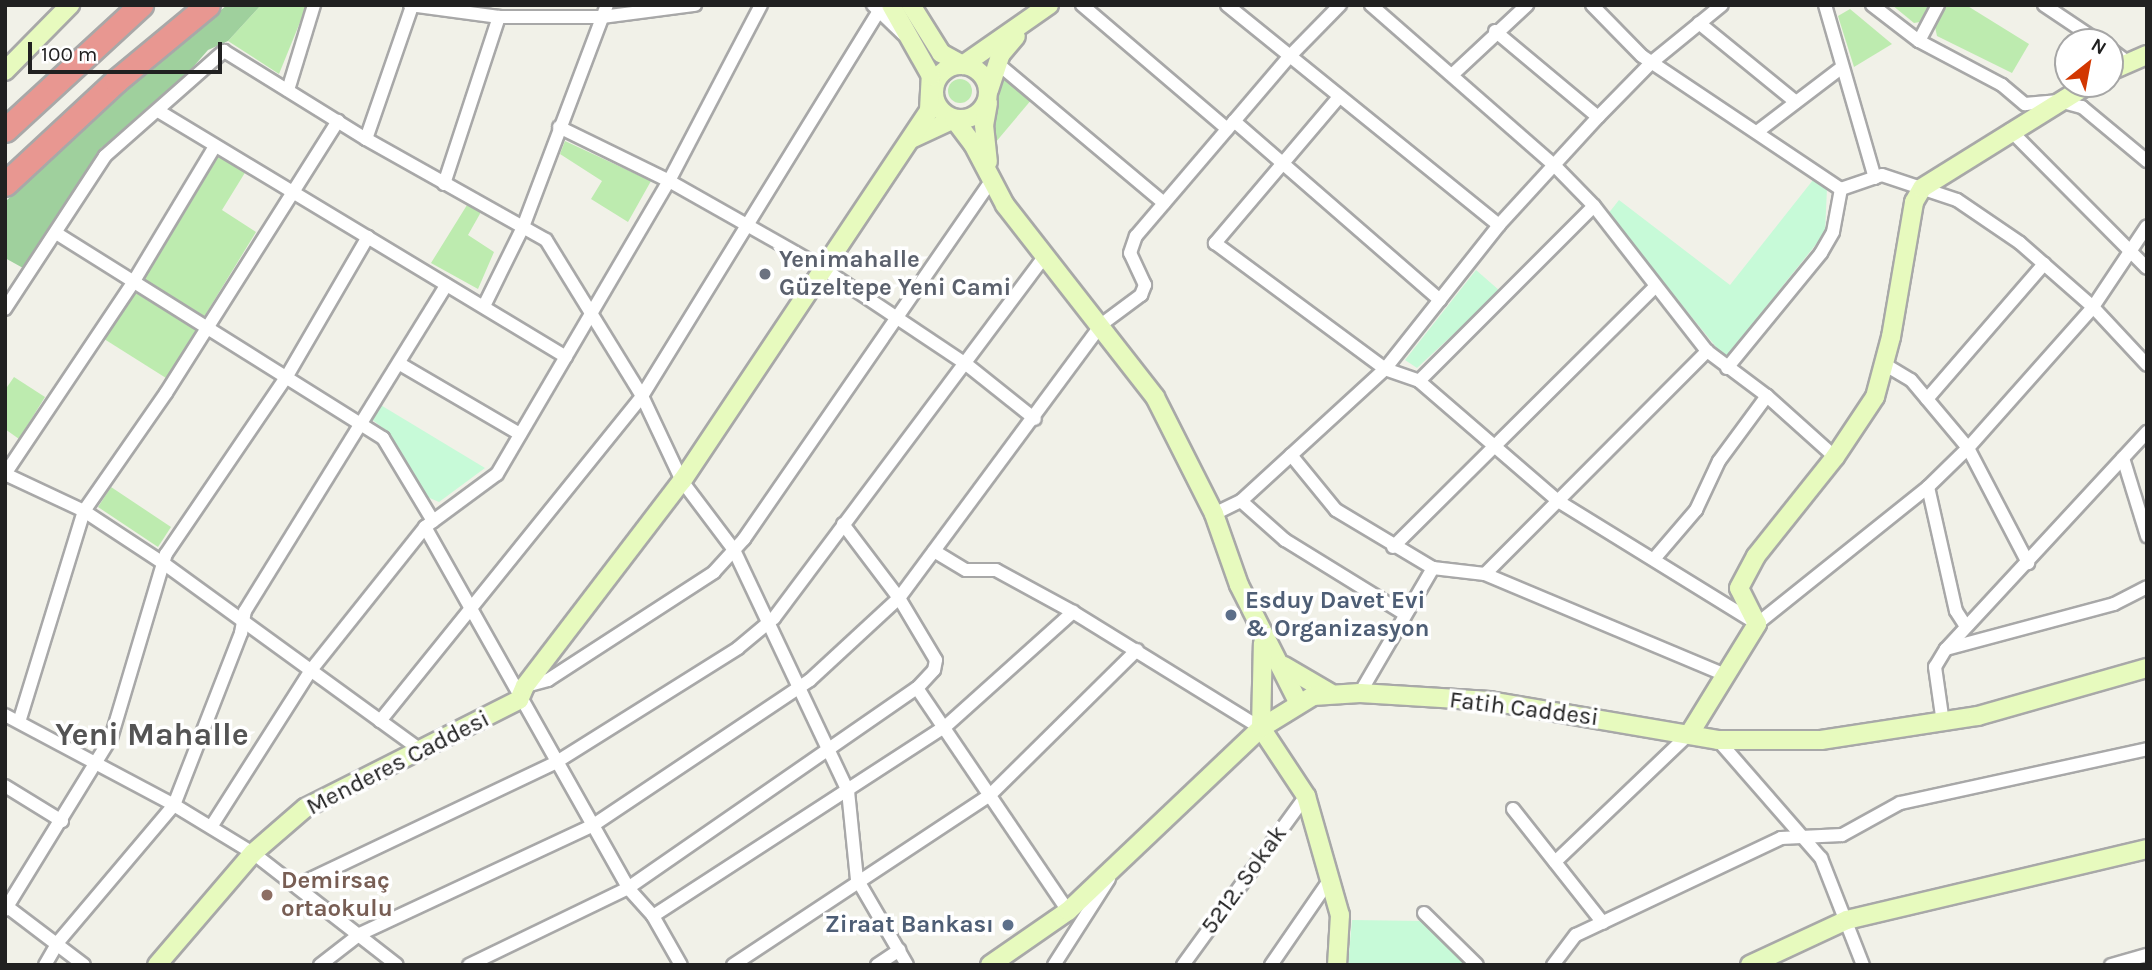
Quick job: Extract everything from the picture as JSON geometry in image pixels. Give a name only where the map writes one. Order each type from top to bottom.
[{"type":"highway","points":[[5,130],[141,5]]},
{"type":"highway","points":[[5,184],[116,81],[208,5]]},
{"type":"street","points":[[288,90],[314,5]]},
{"type":"street","points":[[366,139],[411,5],[499,17],[695,5]]},
{"type":"street","points":[[211,827],[311,670],[429,524],[497,474],[669,181],[761,5]]},
{"type":"street","points":[[908,142],[954,119],[976,116],[989,94],[982,74],[941,53],[911,5]]},
{"type":"street","points":[[1082,5],[1231,125],[1283,163],[1440,300]]},
{"type":"street","points":[[1227,5],[1499,225]]},
{"type":"street","points":[[1371,5],[1554,165],[1594,206],[1707,351],[1767,396],[1835,457]]},
{"type":"street","points":[[1452,75],[1515,11],[1527,5]]},
{"type":"street","points":[[1592,5],[1652,62],[1841,190]]},
{"type":"street","points":[[1214,514],[1241,501],[1385,369],[1499,225],[1598,117],[1652,62],[1722,5]]},
{"type":"street","points":[[1872,5],[1919,41],[2002,85],[2025,104],[2059,101],[2082,107],[2147,161]]},
{"type":"street","points":[[1919,41],[1938,5]]},
{"type":"street","points":[[2044,5],[2078,28]]},
{"type":"street","points":[[5,71],[69,6]]},
{"type":"street","points":[[380,721],[642,396],[881,7],[919,51],[932,76],[933,93],[939,109],[954,119],[1005,205],[1102,324],[1165,412],[1214,514],[1239,585],[1284,666],[1294,704]]},
{"type":"street","points":[[320,965],[360,934],[592,826],[800,687],[899,598],[1035,419],[1102,324],[1141,295],[1145,285],[1130,253],[1136,236],[1335,7]]},
{"type":"street","points":[[522,693],[682,481],[821,267],[929,110],[941,73],[963,65],[1043,8]]},
{"type":"street","points":[[522,693],[548,680],[714,572],[734,550],[894,316],[992,179],[985,146],[989,94],[997,62],[1007,45],[1043,8]]},
{"type":"street","points":[[1830,8],[1841,68],[1875,178]]},
{"type":"street","points":[[484,306],[523,227],[605,11]]},
{"type":"street","points":[[444,184],[499,17]]},
{"type":"street","points":[[1699,23],[1796,102]]},
{"type":"street","points":[[1495,31],[1598,117]]},
{"type":"street","points":[[5,309],[105,156],[160,112],[224,51],[366,139],[546,240],[642,396],[682,481],[734,550],[766,624],[800,687],[848,791],[857,879],[907,965]]},
{"type":"street","points":[[2126,61],[2147,55]]},
{"type":"street","points":[[997,62],[1164,203]]},
{"type":"street","points":[[1757,132],[1841,68]]},
{"type":"street","points":[[1339,97],[1215,243],[1385,369],[1419,382],[1558,501],[1757,624]]},
{"type":"street","points":[[1757,624],[1739,588],[1756,556],[1835,457],[1875,397],[1884,364],[1914,202],[1922,188],[2064,98]]},
{"type":"street","points":[[160,112],[566,357]]},
{"type":"street","points":[[20,719],[84,511],[208,326],[338,121]]},
{"type":"street","points":[[559,127],[669,181],[821,267],[966,364],[1035,419]]},
{"type":"street","points":[[2010,130],[2147,268]]},
{"type":"street","points":[[215,146],[134,281],[5,474],[84,511],[229,611],[243,615]]},
{"type":"street","points":[[1841,190],[1882,175],[1956,200],[2044,264],[2093,307],[2147,365]]},
{"type":"street","points":[[1727,368],[1821,253],[1833,232],[1841,190]]},
{"type":"street","points":[[1419,382],[1594,206]]},
{"type":"street","points":[[1555,862],[1690,733],[1757,624],[1928,487],[1968,448],[2093,307],[2147,226]]},
{"type":"street","points":[[56,233],[383,438],[471,611],[522,693],[555,763],[628,888],[653,916],[677,963]]},
{"type":"street","points":[[84,965],[59,941],[6,907],[62,821],[111,738],[161,563],[287,376],[368,237]]},
{"type":"street","points":[[298,885],[555,763],[738,648],[766,624],[966,364],[1046,255]]},
{"type":"street","points":[[1927,399],[2044,264]]},
{"type":"street","points":[[46,965],[59,941],[174,805],[246,630],[243,615],[400,364],[446,285]]},
{"type":"street","points":[[1393,547],[1655,287]]},
{"type":"street","points":[[1485,574],[1707,351]]},
{"type":"street","points":[[400,364],[520,434]]},
{"type":"street","points":[[1884,364],[1911,380],[1968,448],[2028,563]]},
{"type":"street","points":[[1654,559],[1696,510],[1719,461],[1767,396]]},
{"type":"street","points":[[1944,723],[1935,667],[1945,649],[1965,625],[2028,563],[2147,432]]},
{"type":"street","points":[[1291,456],[1336,510],[1393,547],[1433,568],[1485,574],[1725,675]]},
{"type":"street","points":[[2123,458],[2147,536]]},
{"type":"street","points":[[1928,487],[1956,611],[1965,625]]},
{"type":"street","points":[[2135,498],[2147,491]]},
{"type":"street","points":[[1241,501],[1285,540],[1405,614]]},
{"type":"street","points":[[469,965],[628,888],[917,688],[934,670],[936,660],[899,598],[843,524]]},
{"type":"street","points":[[934,551],[966,570],[996,570],[1137,650],[1261,728],[1306,796],[1340,915],[1338,965]]},
{"type":"street","points":[[1360,693],[1433,568]]},
{"type":"street","points":[[1945,649],[2114,604],[2147,587]]},
{"type":"street","points":[[653,916],[946,726],[1073,612]]},
{"type":"street","points":[[1257,616],[1263,643],[1261,728]]},
{"type":"street","points":[[246,630],[311,670],[420,750]]},
{"type":"street","points":[[1263,643],[1294,704]]},
{"type":"street","points":[[733,965],[857,879],[991,794],[1137,650]]},
{"type":"street","points":[[1284,666],[1330,693]]},
{"type":"street","name":"Fatih Caddesi","points":[[990,965],[1068,911],[1261,728],[1294,704],[1330,693],[1490,701],[1690,733],[1718,740],[1821,740],[1944,723],[2147,668]]},
{"type":"street","points":[[917,688],[946,726],[1068,911]]},
{"type":"street","name":"Menderes Caddesi","points":[[157,965],[253,853],[305,808],[420,750],[522,693]]},
{"type":"street","points":[[5,715],[20,719],[174,805],[253,853],[298,885],[397,965]]},
{"type":"street","points":[[1718,740],[1821,858],[1863,965]]},
{"type":"street","points":[[1553,965],[1576,935],[1781,838],[1842,835],[1900,803],[2147,749]]},
{"type":"street","points":[[5,786],[62,821]]},
{"type":"street","name":"5212. Sokak","points":[[1183,965],[1306,796]]},
{"type":"street","points":[[1513,809],[1603,923]]},
{"type":"street","points":[[1750,965],[1847,920],[2147,849]]},
{"type":"street","points":[[1054,965],[1117,867]]},
{"type":"street","points":[[1271,965],[1330,880]]},
{"type":"street","points":[[1424,913],[1477,965]]},
{"type":"street","points":[[877,965],[900,950]]},
{"type":"street","points":[[2111,965],[2147,955]]},
{"type":"green space","points":[[227,5],[261,5],[228,41],[208,50],[158,107],[101,148],[23,268],[5,258],[5,202],[119,95]]},
{"type":"green space","points":[[261,5],[307,5],[279,74],[228,41]]},
{"type":"green space","points":[[1892,5],[1929,5],[1920,22],[1914,23]]},
{"type":"green space","points":[[1947,5],[1966,5],[2029,44],[2012,73],[1937,36],[1935,27]]},
{"type":"green space","points":[[1850,9],[1892,44],[1854,67],[1838,16]]},
{"type":"green space","points":[[1001,74],[1032,99],[995,143],[994,89]]},
{"type":"green space","points":[[960,79],[969,82],[972,91],[969,100],[960,103],[951,100],[948,91],[951,82]]},
{"type":"green space","points":[[565,141],[651,181],[628,222],[591,199],[602,181],[560,154]]},
{"type":"green space","points":[[218,154],[246,171],[222,210],[256,232],[204,317],[141,278]]},
{"type":"green space","points":[[1813,180],[1827,188],[1825,233],[1725,358],[1608,214],[1619,200],[1730,285]]},
{"type":"green space","points":[[467,205],[481,212],[468,235],[494,252],[478,289],[431,263]]},
{"type":"green space","points":[[1476,270],[1500,291],[1417,368],[1405,360]]},
{"type":"green space","points":[[131,290],[197,330],[166,378],[101,337]]},
{"type":"green space","points":[[14,377],[45,397],[19,439],[5,429],[5,390]]},
{"type":"green space","points":[[379,404],[485,468],[439,502],[425,496],[389,433],[370,418]]},
{"type":"green space","points":[[111,487],[171,527],[158,547],[98,507]]},
{"type":"green space","points":[[1352,920],[1423,921],[1466,965],[1348,965]]},
{"type":"place","name":"Yenimahalle Güzeltepe Yeni Cami","points":[[765,274]]},
{"type":"place","name":"Esduy Davet Evi & Organizasyon","points":[[1231,615]]},
{"type":"place","name":"Demirsaç ortaokulu","points":[[267,895]]},
{"type":"place","name":"Ziraat Bankası","points":[[1008,925]]},
{"type":"district","name":"Yeni Mahalle","points":[[152,735]]}]
